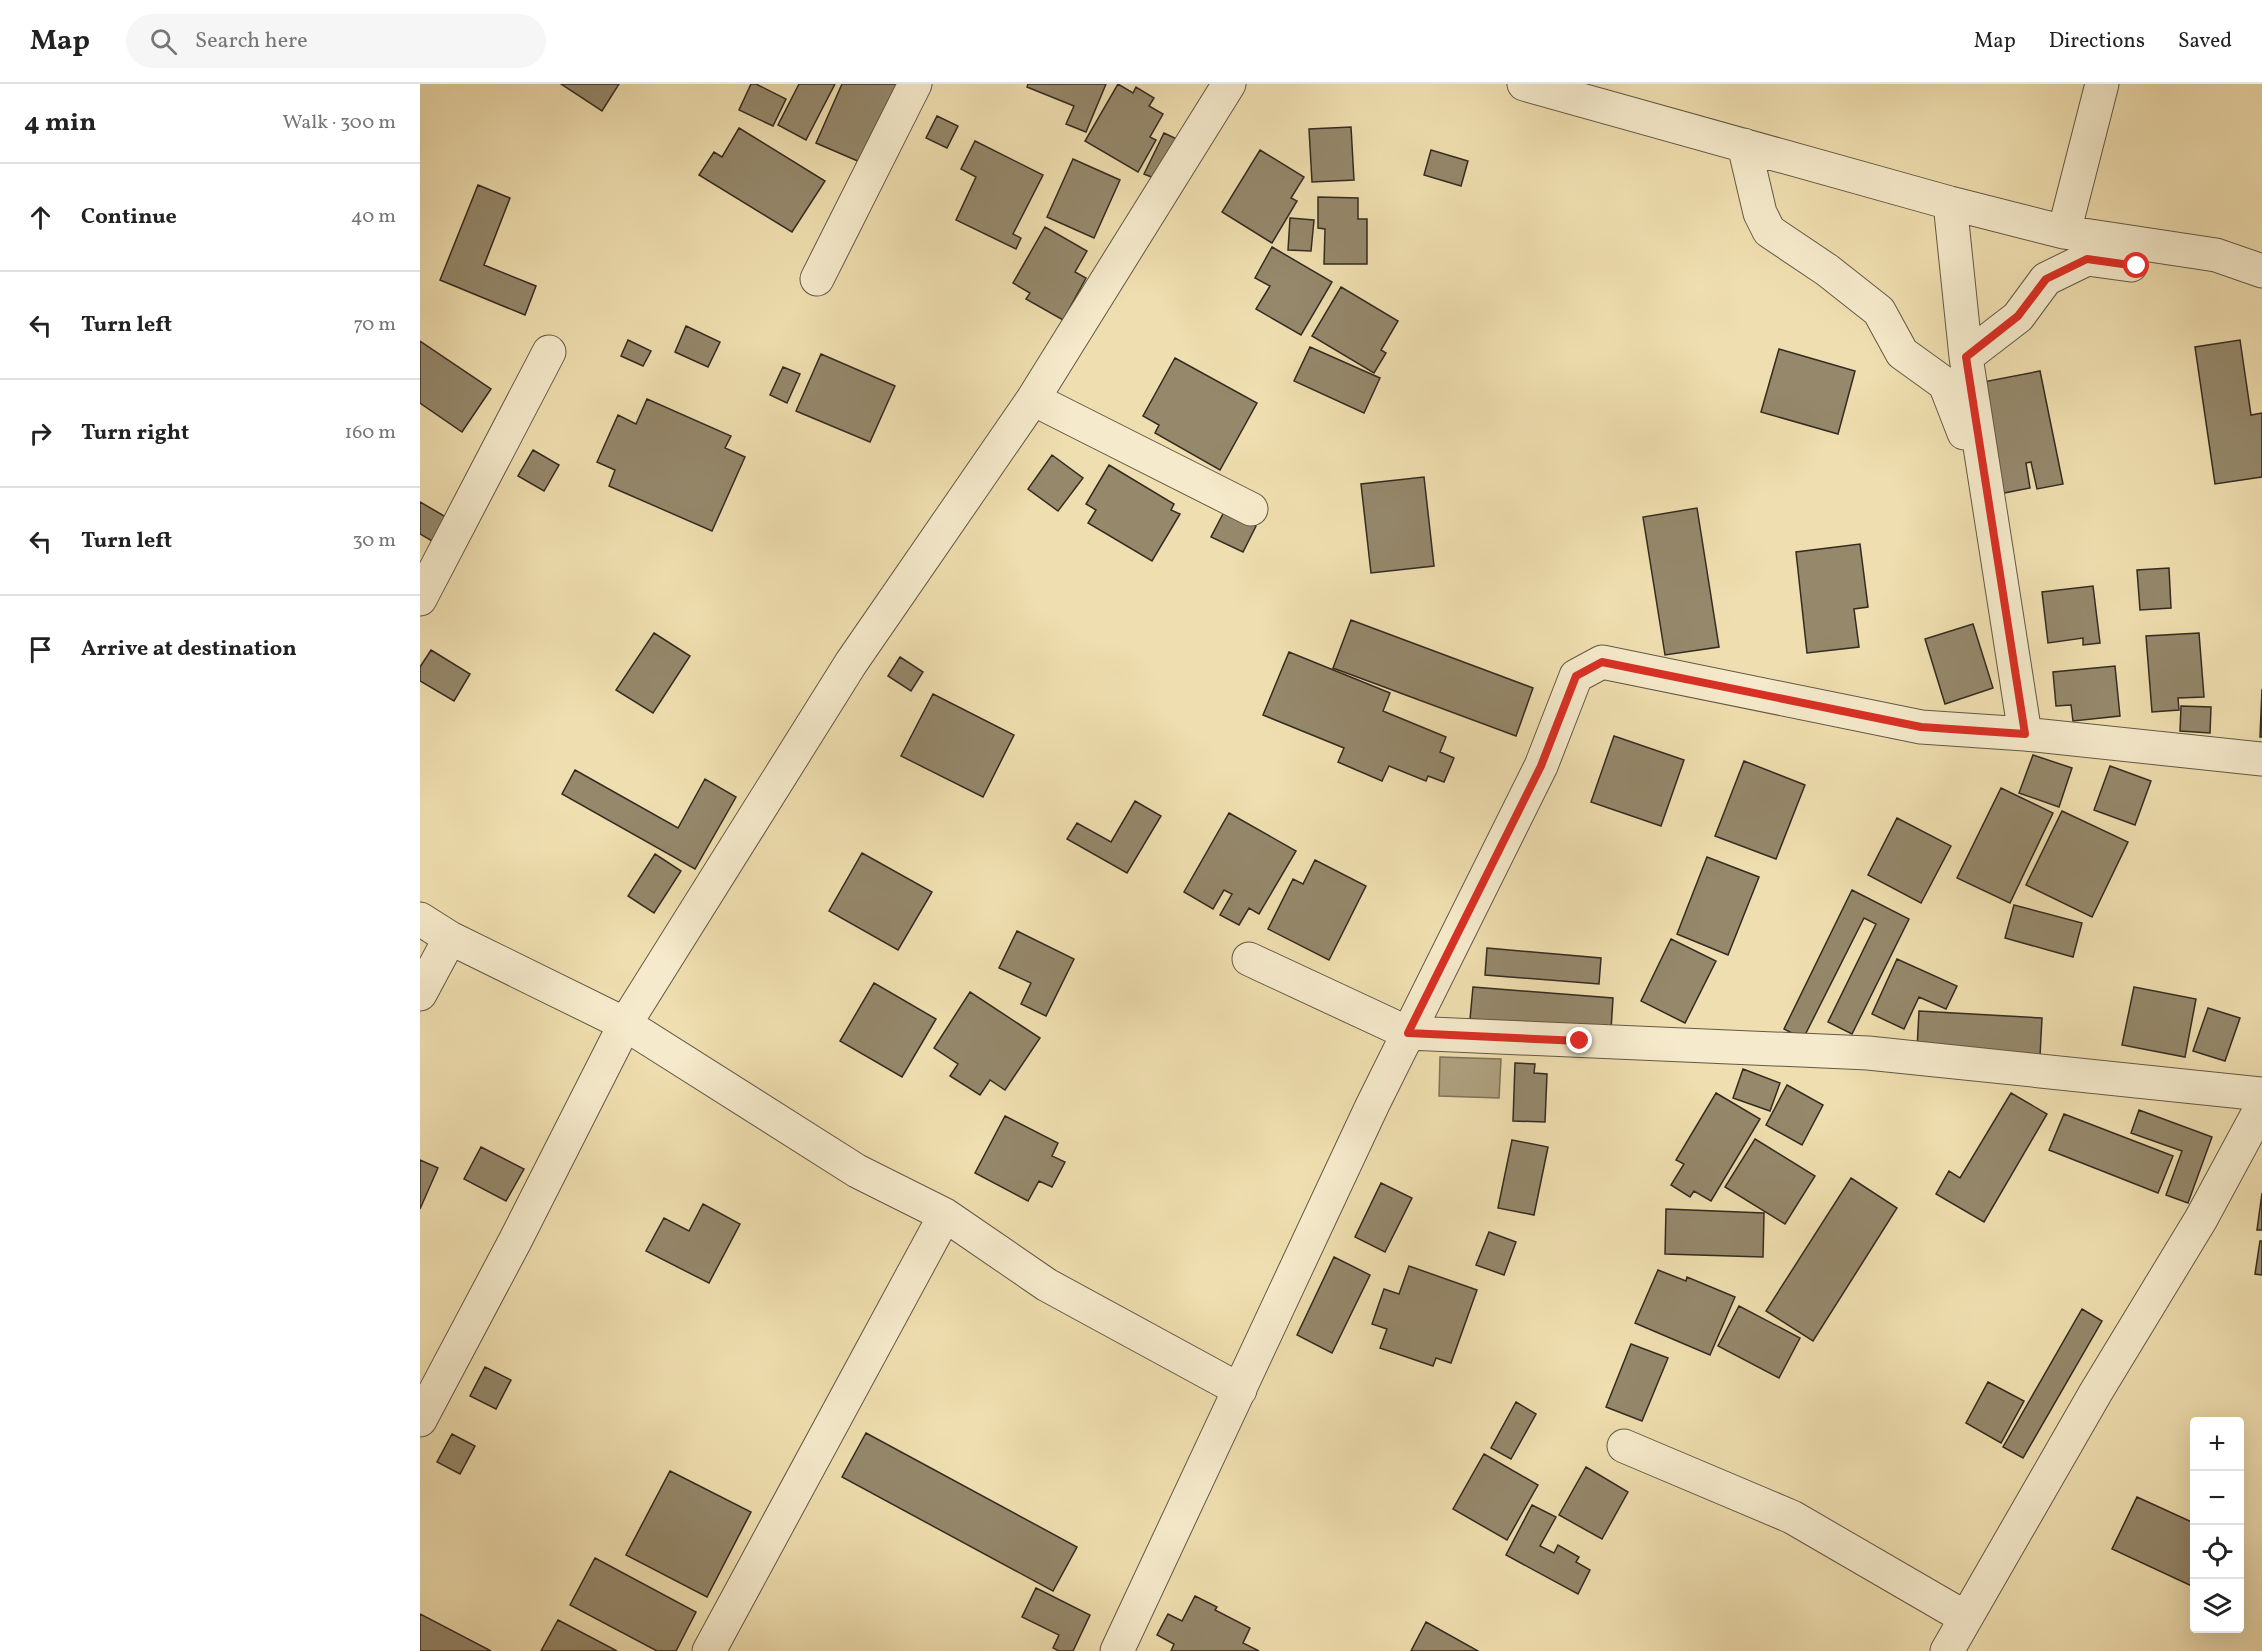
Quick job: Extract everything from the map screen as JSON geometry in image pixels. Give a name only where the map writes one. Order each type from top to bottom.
[{"type":"street","points":[[817,279],[915,84]]},
{"type":"street","points":[[420,1420],[515,1241],[625,1024],[851,663],[1033,399],[1229,84]]},
{"type":"street","points":[[1524,84],[1950,203],[2064,232],[2216,255],[2262,271]]},
{"type":"street","points":[[2064,232],[2102,84]]},
{"type":"street","points":[[1744,145],[1760,213],[1769,231],[1827,270],[1879,311],[1902,353],[1945,384],[1985,484]]},
{"type":"street","points":[[1950,203],[1966,357],[2025,734]]},
{"type":"street","points":[[1966,357],[2018,316],[2046,279],[2087,259],[2137,266],[2193,269],[2216,255]]},
{"type":"street","points":[[420,599],[549,352]]},
{"type":"street","points":[[1033,399],[1251,508]]},
{"type":"street","points":[[1117,1651],[1372,1106],[1541,766],[1576,676],[1602,662],[1921,727],[2025,734],[2262,759]]},
{"type":"street","points":[[420,920],[450,938],[625,1024],[857,1172],[945,1215],[1047,1285],[1240,1390]]},
{"type":"street","points":[[420,994],[450,938]]},
{"type":"street","points":[[1249,959],[1408,1033],[1868,1053],[2262,1094]]},
{"type":"street","points":[[1947,1651],[2096,1392],[2201,1219],[2262,1106]]},
{"type":"street","points":[[709,1651],[945,1215]]},
{"type":"street","points":[[1624,1446],[1792,1517],[1966,1618]]},
{"type":"shaded area","points":[[1440,1057],[1501,1059],[1499,1098],[1439,1096]]},
{"type":"building","points":[[561,84],[619,84],[602,111]]},
{"type":"building","points":[[751,84],[756,84],[786,99],[773,126],[739,110]]},
{"type":"building","points":[[799,84],[835,84],[806,140],[778,125]]},
{"type":"building","points":[[842,84],[898,84],[860,162],[816,143]]},
{"type":"building","points":[[1028,84],[1106,84],[1086,132],[1066,124],[1074,106],[1027,87]]},
{"type":"building","points":[[1118,84],[1133,93],[1136,87],[1154,98],[1149,106],[1163,114],[1150,137],[1156,140],[1138,172],[1085,141]]},
{"type":"building","points":[[937,116],[958,126],[947,148],[926,138]]},
{"type":"building","points":[[1351,127],[1354,180],[1312,182],[1309,129]]},
{"type":"building","points":[[739,128],[825,181],[792,232],[699,175],[714,152],[722,157]]},
{"type":"building","points":[[1164,133],[1179,140],[1159,180],[1144,174]]},
{"type":"building","points":[[975,141],[1043,175],[1013,234],[1021,238],[1016,249],[956,220],[976,177],[961,169]]},
{"type":"building","points":[[1260,150],[1304,177],[1291,198],[1297,201],[1272,243],[1222,212]]},
{"type":"building","points":[[1431,150],[1468,161],[1461,186],[1424,175]]},
{"type":"building","points":[[1073,159],[1120,180],[1094,238],[1047,217]]},
{"type":"building","points":[[478,185],[510,198],[484,265],[536,286],[525,315],[440,280]]},
{"type":"building","points":[[1318,197],[1358,198],[1358,219],[1367,219],[1367,264],[1324,264],[1325,229],[1318,228]]},
{"type":"building","points":[[1290,218],[1314,220],[1311,251],[1288,250]]},
{"type":"building","points":[[1045,227],[1087,251],[1075,272],[1086,278],[1063,320],[1026,299],[1030,293],[1013,283]]},
{"type":"building","points":[[1272,247],[1332,282],[1301,335],[1256,309],[1270,286],[1255,278]]},
{"type":"building","points":[[1341,287],[1398,321],[1381,350],[1386,353],[1374,373],[1312,336]]},
{"type":"building","points":[[686,326],[720,342],[708,367],[675,352]]},
{"type":"building","points":[[628,340],[651,351],[643,366],[621,356]]},
{"type":"building","points":[[2240,340],[2251,415],[2262,413],[2262,477],[2215,484],[2195,347]]},
{"type":"building","points":[[420,341],[491,389],[462,432],[420,403]]},
{"type":"building","points":[[1310,347],[1380,378],[1364,413],[1294,381]]},
{"type":"building","points":[[1779,349],[1855,371],[1838,434],[1761,412]]},
{"type":"building","points":[[821,354],[895,386],[870,442],[796,411]]},
{"type":"building","points":[[1175,358],[1257,403],[1220,470],[1155,433],[1159,425],[1143,416]]},
{"type":"building","points":[[783,367],[800,374],[787,403],[770,395]]},
{"type":"building","points":[[2040,371],[2063,484],[2037,489],[2031,462],[2026,463],[2030,488],[2004,493],[1983,382]]},
{"type":"building","points":[[647,399],[731,436],[725,448],[745,457],[712,531],[609,486],[615,470],[597,462],[618,415],[636,424]]},
{"type":"building","points":[[533,450],[559,465],[544,491],[518,476]]},
{"type":"building","points":[[1052,455],[1083,478],[1058,511],[1028,489]]},
{"type":"building","points":[[1109,465],[1174,504],[1171,510],[1180,514],[1152,561],[1088,523],[1096,510],[1086,504]]},
{"type":"building","points":[[1424,477],[1434,566],[1371,573],[1361,484]]},
{"type":"building","points":[[420,502],[446,517],[432,541],[420,534]]},
{"type":"building","points":[[1697,508],[1719,647],[1665,655],[1643,517]]},
{"type":"building","points":[[1225,510],[1256,526],[1243,552],[1211,537]]},
{"type":"building","points":[[1860,544],[1868,607],[1854,609],[1859,647],[1807,653],[1796,552]]},
{"type":"building","points":[[2169,568],[2171,608],[2140,610],[2137,570]]},
{"type":"building","points":[[2093,586],[2100,643],[2083,645],[2083,638],[2048,643],[2042,592]]},
{"type":"building","points":[[1351,620],[1533,688],[1516,736],[1333,668]]},
{"type":"building","points":[[1973,624],[1993,688],[1945,704],[1925,639]]},
{"type":"building","points":[[654,633],[690,656],[653,713],[616,690]]},
{"type":"building","points":[[2199,633],[2204,697],[2178,698],[2179,710],[2152,712],[2146,636]]},
{"type":"building","points":[[431,650],[470,674],[454,701],[420,681],[420,667]]},
{"type":"building","points":[[1289,652],[1390,693],[1383,711],[1446,737],[1440,752],[1454,758],[1444,782],[1428,776],[1426,781],[1389,766],[1382,781],[1338,762],[1344,748],[1263,715]]},
{"type":"building","points":[[900,657],[923,672],[911,691],[888,676]]},
{"type":"building","points":[[2115,666],[2120,716],[2073,721],[2071,705],[2056,706],[2053,672]]},
{"type":"building","points":[[2262,689],[2262,737],[2260,737]]},
{"type":"building","points":[[933,694],[1014,735],[983,797],[901,756]]},
{"type":"building","points":[[2181,706],[2211,707],[2210,733],[2180,731]]},
{"type":"building","points":[[1614,736],[1684,760],[1661,826],[1591,802]]},
{"type":"building","points":[[2033,755],[2072,768],[2059,807],[2019,793]]},
{"type":"building","points":[[1744,761],[1805,785],[1776,859],[1715,836]]},
{"type":"building","points":[[2110,766],[2151,781],[2135,825],[2094,810]]},
{"type":"building","points":[[575,770],[678,828],[705,779],[736,797],[695,869],[562,794]]},
{"type":"building","points":[[2001,788],[2053,813],[2010,903],[1957,878]]},
{"type":"building","points":[[1135,801],[1161,816],[1127,873],[1067,839],[1077,823],[1111,842]]},
{"type":"building","points":[[2062,811],[2128,842],[2092,917],[2026,885]]},
{"type":"building","points":[[1229,813],[1296,851],[1259,914],[1249,908],[1239,925],[1220,915],[1232,894],[1224,890],[1213,909],[1184,892]]},
{"type":"building","points":[[1897,818],[1951,846],[1921,903],[1868,875]]},
{"type":"building","points":[[862,853],[932,892],[898,950],[829,911]]},
{"type":"building","points":[[655,854],[681,871],[654,913],[628,896]]},
{"type":"building","points":[[1707,857],[1759,877],[1728,955],[1677,934]]},
{"type":"building","points":[[1315,860],[1366,886],[1329,960],[1268,929],[1293,879],[1303,884]]},
{"type":"building","points":[[1852,890],[1909,919],[1852,1034],[1828,1022],[1876,924],[1864,918],[1803,1039],[1784,1029]]},
{"type":"building","points":[[2014,905],[2082,923],[2073,957],[2005,938]]},
{"type":"building","points":[[1017,931],[1074,959],[1046,1016],[1021,1004],[1031,983],[999,968]]},
{"type":"building","points":[[1671,939],[1716,961],[1685,1023],[1641,1001]]},
{"type":"building","points":[[1487,948],[1601,958],[1599,984],[1485,975]]},
{"type":"building","points":[[1897,959],[1957,986],[1946,1009],[1919,997],[1904,1029],[1872,1014]]},
{"type":"building","points":[[874,983],[936,1019],[902,1077],[840,1041]]},
{"type":"building","points":[[1473,987],[1613,998],[1611,1030],[1470,1019]]},
{"type":"building","points":[[2134,987],[2196,999],[2185,1057],[2122,1045]]},
{"type":"building","points":[[970,992],[1040,1038],[1005,1090],[990,1080],[980,1095],[950,1076],[958,1064],[934,1048]]},
{"type":"building","points":[[2208,1008],[2240,1018],[2225,1061],[2193,1051]]},
{"type":"building","points":[[1919,1011],[2042,1018],[2040,1056],[1917,1049]]},
{"type":"building","points":[[1515,1063],[1535,1064],[1534,1073],[1547,1074],[1545,1122],[1513,1121]]},
{"type":"building","points":[[1743,1069],[1780,1083],[1770,1111],[1733,1098]]},
{"type":"building","points":[[1787,1085],[1823,1105],[1802,1145],[1766,1125]]},
{"type":"building","points":[[1716,1093],[1760,1119],[1711,1201],[1694,1191],[1690,1197],[1671,1185],[1684,1164],[1676,1160]]},
{"type":"building","points":[[2011,1093],[2047,1114],[1984,1222],[1936,1194],[1949,1171],[1960,1178]]},
{"type":"building","points":[[2139,1110],[2212,1137],[2188,1203],[2166,1195],[2182,1151],[2131,1133]]},
{"type":"building","points":[[2064,1114],[2173,1156],[2158,1193],[2049,1150]]},
{"type":"building","points":[[1005,1116],[1058,1143],[1052,1156],[1065,1162],[1052,1187],[1039,1181],[1028,1201],[975,1173]]},
{"type":"building","points":[[1755,1139],[1815,1176],[1785,1224],[1725,1187]]},
{"type":"building","points":[[1512,1140],[1548,1147],[1534,1215],[1498,1208]]},
{"type":"building","points":[[481,1147],[524,1169],[506,1201],[464,1179]]},
{"type":"building","points":[[420,1160],[438,1168],[420,1209]]},
{"type":"building","points":[[1851,1178],[1897,1208],[1813,1341],[1766,1311]]},
{"type":"building","points":[[1381,1183],[1412,1198],[1385,1252],[1355,1237]]},
{"type":"building","points":[[2262,1193],[2262,1230],[2257,1230]]},
{"type":"building","points":[[703,1204],[740,1224],[709,1283],[646,1251],[664,1218],[689,1231]]},
{"type":"building","points":[[1666,1209],[1764,1213],[1763,1257],[1665,1254]]},
{"type":"building","points":[[1489,1232],[1516,1242],[1504,1275],[1476,1265]]},
{"type":"building","points":[[2260,1241],[2262,1241],[2262,1275],[2255,1274]]},
{"type":"building","points":[[1334,1257],[1370,1275],[1332,1353],[1297,1335]]},
{"type":"building","points":[[1409,1266],[1477,1290],[1451,1363],[1436,1358],[1433,1366],[1380,1348],[1387,1329],[1372,1324],[1384,1289],[1399,1294]]},
{"type":"building","points":[[1658,1270],[1686,1281],[1687,1277],[1735,1297],[1710,1355],[1635,1323]]},
{"type":"building","points":[[1739,1306],[1800,1338],[1779,1378],[1718,1346]]},
{"type":"building","points":[[2082,1309],[2102,1321],[2023,1458],[2003,1447]]},
{"type":"building","points":[[1631,1344],[1668,1358],[1642,1421],[1606,1407]]},
{"type":"building","points":[[485,1367],[511,1380],[496,1409],[470,1396]]},
{"type":"building","points":[[1988,1382],[2024,1401],[2001,1443],[1966,1423]]},
{"type":"building","points":[[1516,1402],[1536,1414],[1511,1459],[1491,1448]]},
{"type":"building","points":[[866,1433],[1077,1547],[1053,1591],[842,1477]]},
{"type":"building","points":[[452,1434],[475,1446],[460,1474],[437,1462]]},
{"type":"building","points":[[1484,1454],[1538,1485],[1507,1540],[1453,1509]]},
{"type":"building","points":[[1586,1467],[1628,1492],[1602,1539],[1559,1515]]},
{"type":"building","points":[[670,1471],[751,1512],[707,1597],[626,1555]]},
{"type":"building","points":[[2137,1497],[2190,1521],[2190,1585],[2112,1549]]},
{"type":"building","points":[[1532,1505],[1556,1517],[1540,1546],[1554,1553],[1558,1545],[1579,1557],[1576,1562],[1590,1570],[1578,1594],[1506,1555]]},
{"type":"building","points":[[595,1558],[696,1612],[676,1651],[657,1651],[570,1605]]},
{"type":"building","points":[[1036,1588],[1090,1615],[1073,1651],[1059,1651],[1053,1648],[1059,1635],[1022,1617]]},
{"type":"building","points":[[1195,1596],[1217,1607],[1215,1610],[1250,1628],[1243,1643],[1259,1651],[1171,1651],[1174,1644],[1157,1635],[1168,1614],[1182,1621]]},
{"type":"building","points":[[420,1614],[491,1651],[420,1651]]},
{"type":"building","points":[[558,1620],[617,1651],[541,1651]]},
{"type":"building","points":[[1426,1622],[1478,1651],[1411,1651]]},
{"type":"route","points":[[1580,1041],[1408,1033],[1541,766],[1576,676],[1602,662],[1921,727],[2025,734],[1966,357],[2018,316],[2046,279],[2087,259],[2137,266]]}]
